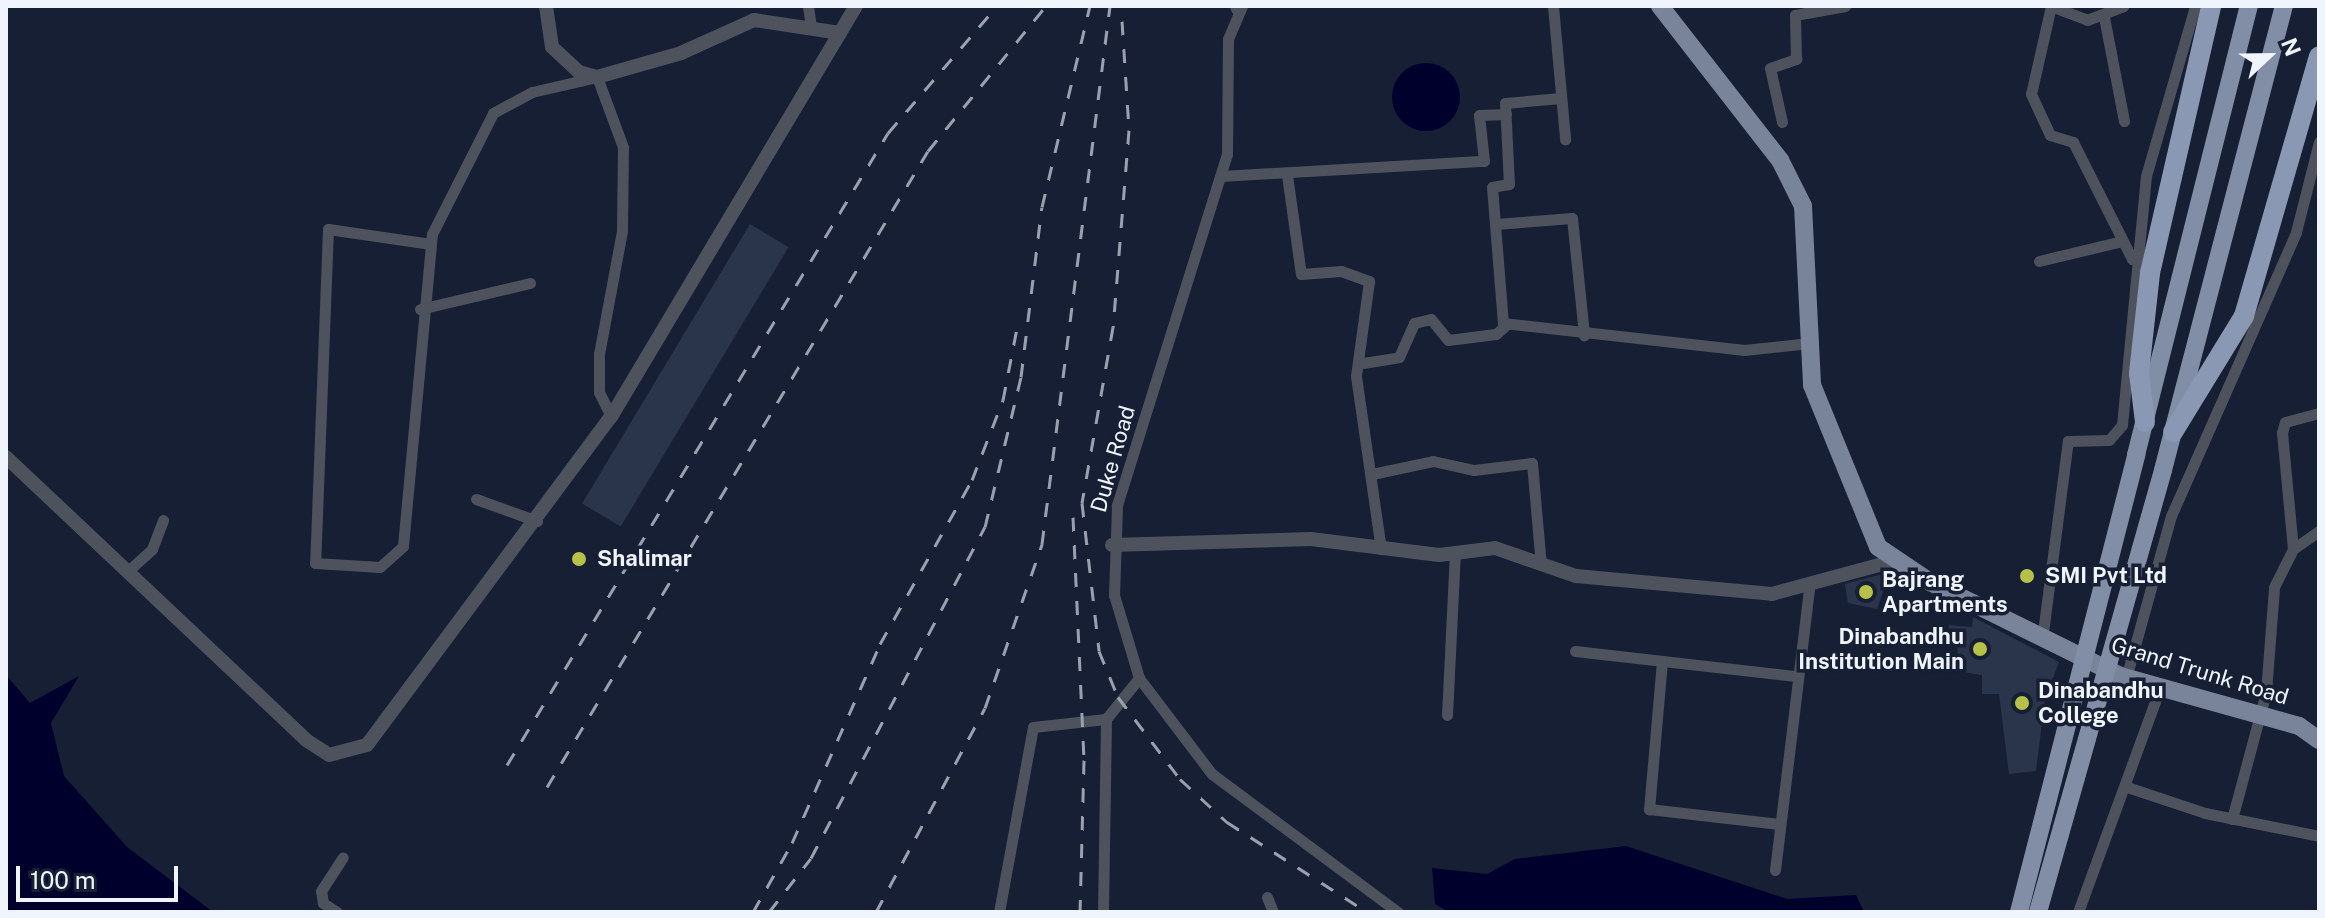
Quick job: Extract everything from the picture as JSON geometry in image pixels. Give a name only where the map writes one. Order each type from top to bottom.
[{"type":"highway","points":[[2145,422],[2139,373],[2150,273],[2211,6]]},
{"type":"highway","points":[[2019,912],[2249,6]]},
{"type":"highway","points":[[2038,912],[2163,470],[2284,6]]},
{"type":"highway","points":[[2173,432],[2244,316],[2319,57]]},
{"type":"main road","name":"Grand Trunk Road","points":[[1660,6],[1765,138],[1803,206],[1812,385],[1878,547],[2042,640],[2126,678],[2260,715],[2319,740]]},
{"type":"street","points":[[546,6],[552,47],[579,72],[597,77]]},
{"type":"street","points":[[808,6],[811,28]]},
{"type":"street","points":[[6,457],[306,740],[329,755],[346,754],[386,725],[611,417],[856,6]]},
{"type":"street","points":[[1553,6],[1565,139]]},
{"type":"street","points":[[1782,122],[1770,68],[1796,59],[1795,15],[1845,6]]},
{"type":"street","points":[[2123,6],[2104,17],[2065,17],[2051,6],[2031,94],[2050,135],[2073,142],[2132,259],[2140,258]]},
{"type":"street","points":[[2042,640],[2068,441],[2109,440],[2122,425],[2146,176],[2195,6]]},
{"type":"street","name":"Duke Road","points":[[1239,7],[1228,39],[1221,176],[1117,506],[1112,545],[1114,595],[1139,678],[1212,774],[1398,912]]},
{"type":"street","points":[[2104,17],[2124,121]]},
{"type":"street","points":[[431,244],[328,229],[315,563],[380,567],[403,546],[420,309],[431,244],[447,194],[493,113],[532,92],[681,53],[754,20],[840,33]]},
{"type":"street","points":[[597,77],[624,161],[622,231],[599,354],[599,392],[611,417]]},
{"type":"street","points":[[1506,325],[1492,187],[1509,184],[1505,103],[1561,98]]},
{"type":"street","points":[[1221,176],[1287,175],[1484,161],[1479,115],[1506,114]]},
{"type":"street","points":[[2126,678],[2171,516],[2296,232],[2319,142]]},
{"type":"street","points":[[1287,175],[1301,274],[1341,271],[1369,281],[1363,363],[1356,376],[1381,549]]},
{"type":"street","points":[[1496,224],[1572,218],[1584,335]]},
{"type":"street","points":[[2039,261],[2122,241]]},
{"type":"street","points":[[420,309],[530,283]]},
{"type":"street","points":[[1363,363],[1399,357],[1414,323],[1431,319],[1448,340],[1496,334],[1506,325],[1760,351],[1810,343]]},
{"type":"street","points":[[2293,549],[2282,433],[2285,422],[2319,413]]},
{"type":"street","points":[[1372,474],[1433,461],[1474,470],[1532,463],[1541,565]]},
{"type":"street","points":[[476,499],[537,521]]},
{"type":"street","points":[[129,570],[152,549],[163,520]]},
{"type":"street","points":[[2232,819],[2260,715],[2274,587],[2293,549],[2319,531]]},
{"type":"street","points":[[1112,545],[1311,539],[1381,549],[1455,553],[1495,548],[1541,565],[1670,588],[1772,594],[1809,588],[1897,560]]},
{"type":"street","points":[[1447,715],[1455,553]]},
{"type":"street","points":[[1775,870],[1809,588]]},
{"type":"street","points":[[1575,651],[1796,676]]},
{"type":"street","points":[[1662,661],[1649,809],[1779,824]]},
{"type":"street","points":[[1103,912],[1106,719],[1139,678]]},
{"type":"street","points":[[2078,912],[2127,787],[2160,688]]},
{"type":"street","points":[[999,912],[1033,727],[1106,719]]},
{"type":"street","points":[[2127,787],[2232,819],[2319,836]]},
{"type":"street","points":[[337,912],[323,903],[321,891],[343,857]]},
{"type":"street","points":[[1267,897],[1273,912]]},
{"type":"water","points":[[1419,63],[1433,63],[1445,68],[1455,78],[1460,97],[1455,116],[1445,126],[1433,131],[1419,131],[1407,126],[1397,116],[1392,104],[1392,90],[1397,78],[1407,68]]},
{"type":"water","points":[[6,675],[30,703],[79,676],[51,723],[64,776],[127,847],[213,912],[6,912]]},
{"type":"water","points":[[1626,846],[1787,899],[1856,895],[1864,912],[1449,912],[1435,904],[1432,868],[1487,874],[1515,859]]},
{"type":"building","name":"Shalimar","points":[[750,224],[789,247],[621,527],[582,503]]},
{"type":"building","name":"Bajrang Apartments","points":[[1890,572],[1877,609],[1848,603],[1845,584]]},
{"type":"building","name":"Dinabandhu College","points":[[1973,617],[2059,662],[2045,699],[2036,771],[2009,774],[1999,694],[1982,694],[1982,675],[1956,671],[1958,642],[1947,641],[1949,625],[1972,627]]},
{"type":"railway","points":[[507,765],[888,133],[997,6]]},
{"type":"railway","points":[[769,912],[811,858],[985,527],[1021,377],[1042,207],[1090,6]]},
{"type":"railway","points":[[876,912],[985,708],[1042,544],[1110,6]]},
{"type":"railway","points":[[547,787],[928,151],[1045,7]]},
{"type":"railway","points":[[1122,21],[1129,130],[1113,327],[1082,503],[1099,651],[1118,697],[1180,779],[1227,822],[1367,912]]},
{"type":"railway","points":[[753,912],[792,843],[880,644],[972,480],[1003,400],[1017,328]]},
{"type":"railway","points":[[1073,517],[1084,760],[1080,912]]},
{"type":"place","name":"Shalimar","points":[[579,559]]},
{"type":"place","name":"SMI Pvt Ltd","points":[[2027,576]]},
{"type":"place","name":"Bajrang Apartments","points":[[1866,592]]},
{"type":"place","name":"Dinabandhu Institution Main","points":[[1980,649]]},
{"type":"place","name":"Dinabandhu College","points":[[2022,703]]}]
